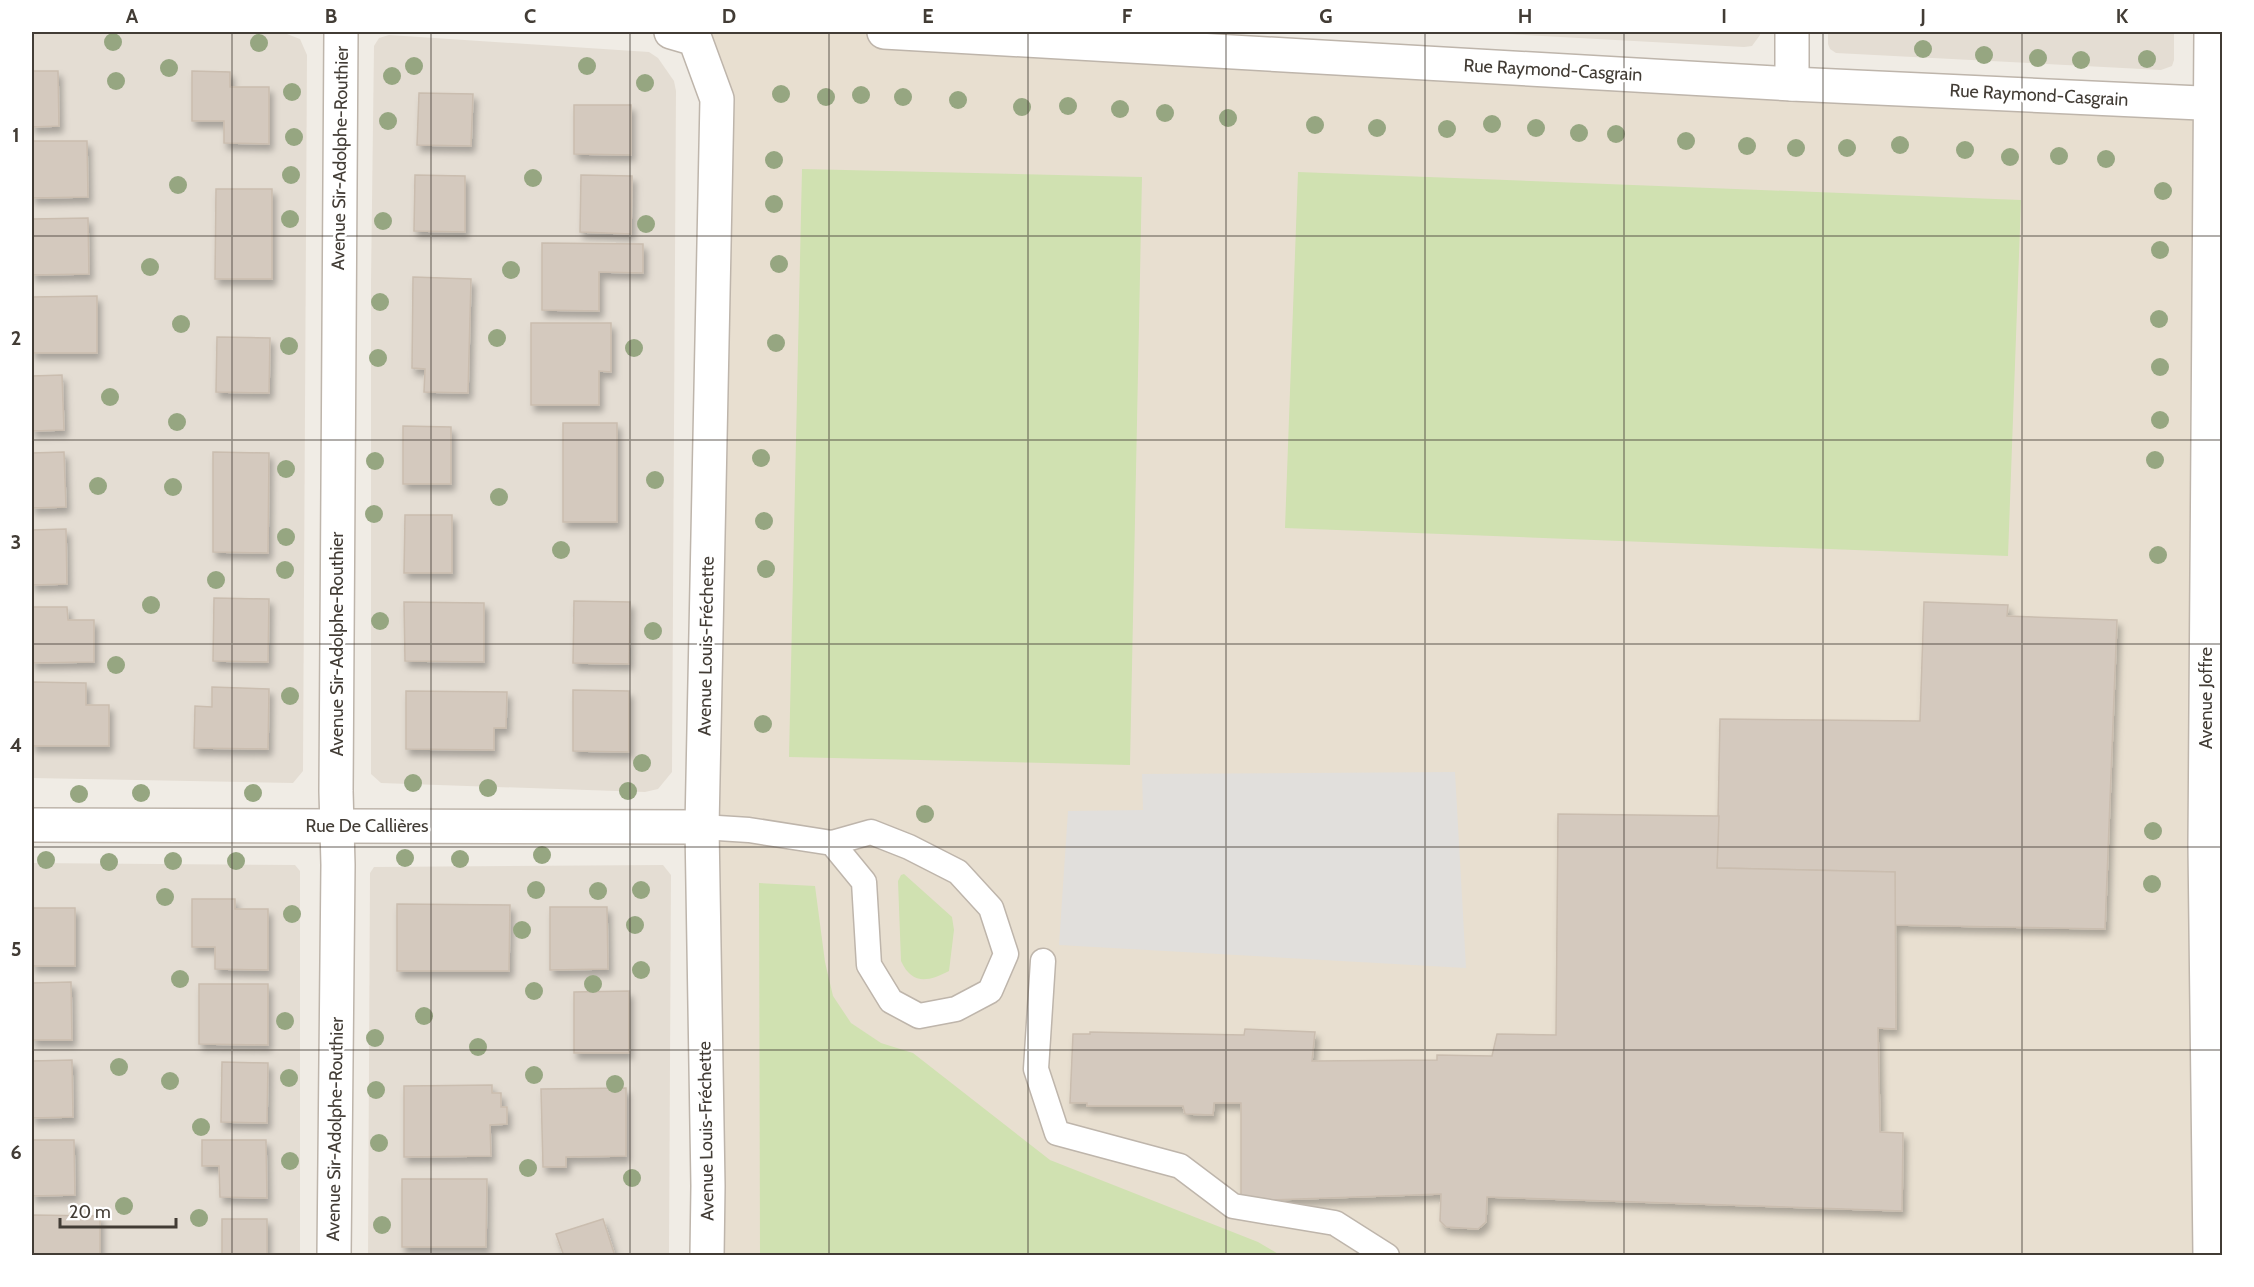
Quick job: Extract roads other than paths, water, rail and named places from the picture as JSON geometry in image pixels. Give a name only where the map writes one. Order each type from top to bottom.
[{"type":"street","name":"Avenue Sir-Adolphe-Routhier","points":[[334,1256],[341,32]]},
{"type":"street","name":"Rue Raymond-Casgrain","points":[[884,32],[1236,42],[1792,84],[2217,104]]},
{"type":"street","points":[[1792,32],[1792,84]]},
{"type":"street","name":"Avenue Joffre","points":[[2210,1256],[2217,104],[2211,32]]},
{"type":"street","name":"Avenue Louis-Fréchette","points":[[683,35],[717,99],[702,827],[708,1186],[707,1256]]},
{"type":"street","name":"Rue De Callières","points":[[32,825],[702,827]]},
{"type":"lane","points":[[702,827],[749,830],[832,843],[871,832],[909,847],[958,872],[991,908],[1006,954],[990,991],[956,1009],[919,1016],[891,1001],[869,965],[864,882],[832,843]]},
{"type":"lane","points":[[1043,962],[1036,1069],[1057,1133],[1180,1166],[1233,1206],[1335,1224],[1387,1256]]}]
